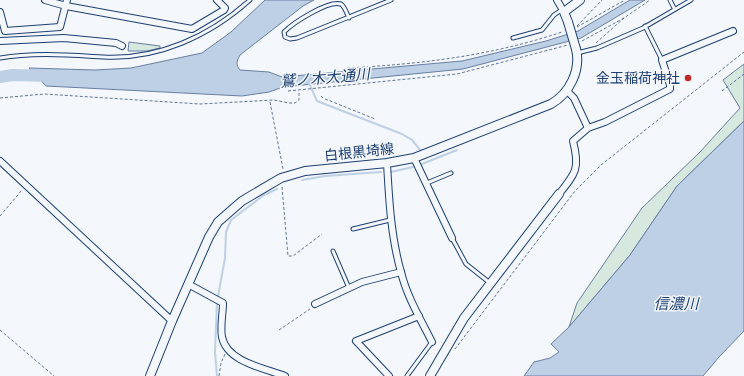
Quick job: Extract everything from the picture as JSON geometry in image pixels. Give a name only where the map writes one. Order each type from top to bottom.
[{"type":"main road","points":[[563,11],[580,0]]},
{"type":"main road","name":"白根黒埼線","points":[[150,376],[188,284],[209,237],[218,222],[242,201],[283,178],[319,169],[387,163],[414,158],[552,104],[567,91],[577,67],[568,22],[563,11]]},
{"type":"main road","points":[[430,376],[464,318],[559,194]]},
{"type":"street","points":[[44,0],[66,3],[192,29],[224,10],[225,8],[217,0]]},
{"type":"street","points":[[557,0],[563,11]]},
{"type":"street","points":[[0,12],[5,31],[60,27],[66,3]]},
{"type":"street","points":[[559,194],[575,175],[577,157],[573,141],[588,128],[605,122],[670,89],[662,60],[733,31]]},
{"type":"street","points":[[0,41],[64,38],[116,43],[122,46]]},
{"type":"street","points":[[567,91],[574,98],[588,128]]},
{"type":"street","points":[[414,158],[452,238]]},
{"type":"street","points":[[0,161],[172,321]]},
{"type":"street","points":[[387,163],[390,220],[401,272],[419,316],[432,342]]},
{"type":"street","points":[[315,304],[362,282],[401,272]]},
{"type":"street","points":[[188,284],[223,303],[222,337],[228,351],[239,359],[285,376]]},
{"type":"street","points":[[389,376],[356,341],[419,316]]},
{"type":"lane","points":[[0,58],[22,55],[54,54],[123,57],[156,52],[178,45],[210,30],[235,14],[250,0]]},
{"type":"lane","points":[[349,18],[341,4],[337,1],[329,1],[295,20],[284,32],[286,37],[290,39],[297,38],[349,18],[391,0]]},
{"type":"lane","points":[[670,0],[674,8]]},
{"type":"lane","points":[[574,49],[587,50],[597,48],[645,26],[674,8],[691,0]]},
{"type":"lane","points":[[513,38],[542,30],[554,15],[563,11]]},
{"type":"lane","points":[[645,26],[662,60]]},
{"type":"lane","points":[[426,184],[451,173]]},
{"type":"lane","points":[[353,229],[390,220]]},
{"type":"lane","points":[[452,238],[466,264],[490,283]]},
{"type":"lane","points":[[333,251],[349,288]]},
{"type":"lane","points":[[407,376],[432,342]]},
{"type":"path","points":[[602,0],[575,28],[625,0]]},
{"type":"path","points":[[582,41],[624,18],[650,0]]},
{"type":"path","points":[[587,50],[624,18]]},
{"type":"path","points":[[347,68],[450,60],[481,54],[562,32]]},
{"type":"path","points":[[288,91],[354,83],[457,74],[511,61],[574,49]]},
{"type":"path","points":[[451,353],[575,191],[601,165],[744,52]]},
{"type":"path","points":[[352,68],[354,83]]},
{"type":"path","points":[[722,91],[744,74]]},
{"type":"path","points":[[0,98],[44,94],[200,104],[270,102],[277,100],[295,102],[299,100],[298,90]]},
{"type":"path","points":[[321,96],[375,119]]},
{"type":"path","points":[[270,102],[283,178],[288,256],[293,256],[322,234]]},
{"type":"path","points":[[0,216],[26,185]]},
{"type":"path","points":[[279,330],[315,304]]},
{"type":"path","points":[[0,330],[54,376]]},
{"type":"path","points":[[219,376],[223,355],[228,351]]},
{"type":"shaded area","points":[[129,42],[160,46],[160,48],[147,51],[128,51]]},
{"type":"shaded area","points":[[744,64],[744,121],[677,186],[630,255],[569,327],[577,303],[642,208],[700,152],[740,108],[723,80]]},
{"type":"water","points":[[265,0],[314,0],[303,6],[240,55],[237,65],[240,70],[269,72],[282,77],[462,61],[546,41],[578,31],[630,0],[645,0],[581,38],[463,69],[283,87],[269,92],[242,96],[46,86],[29,68],[95,70],[131,68],[202,53],[231,32]]},
{"type":"water","name":"信濃川","points":[[744,121],[744,331],[703,376],[524,376],[534,362],[550,358],[559,352],[551,344],[569,327],[630,255],[677,186]]},
{"type":"building","points":[[688,75],[691,78],[688,81],[685,78]]},
{"type":"waterway","name":"鷲ノ木大通川","points":[[0,77],[12,75],[53,76]]},
{"type":"waterway","points":[[309,83],[317,101],[402,134],[412,140],[421,151]]},
{"type":"waterway","points":[[422,164],[457,150]]},
{"type":"waterway","points":[[391,172],[413,167]]},
{"type":"waterway","points":[[302,180],[325,176],[381,172]]},
{"type":"waterway","points":[[217,376],[215,352],[217,302],[225,258],[226,232],[231,220],[264,195],[277,189]]},
{"type":"place","name":"金玉稲荷神社","points":[[688,78]]}]
